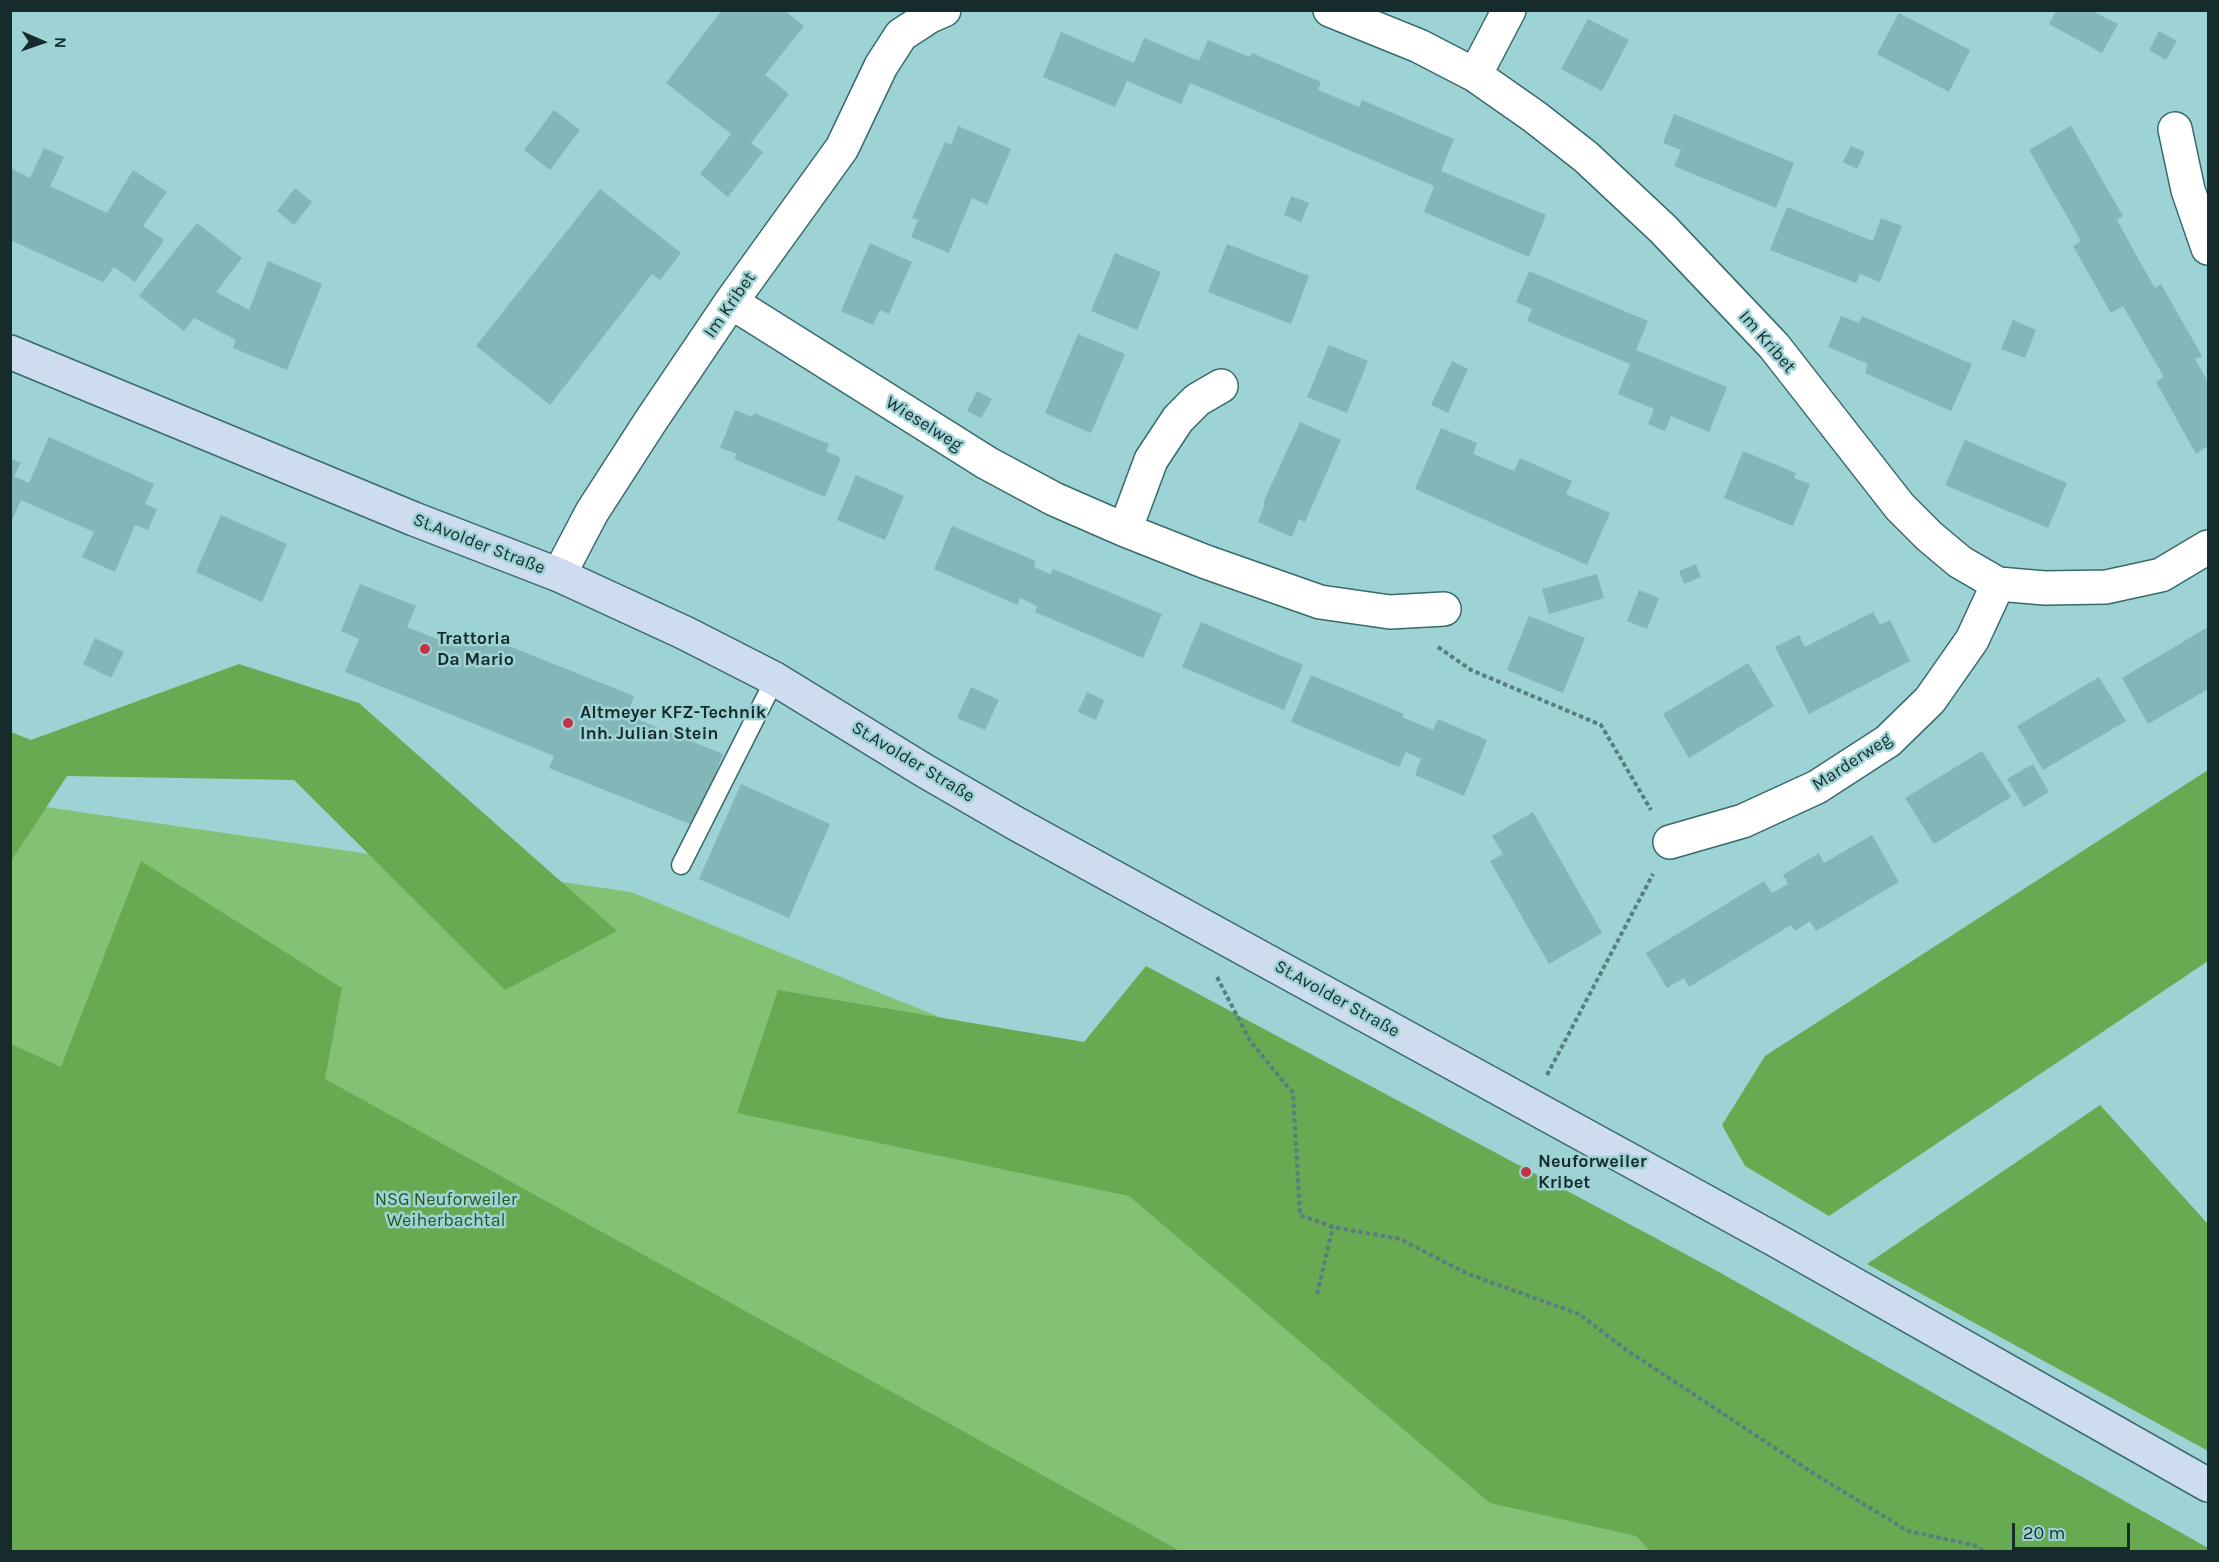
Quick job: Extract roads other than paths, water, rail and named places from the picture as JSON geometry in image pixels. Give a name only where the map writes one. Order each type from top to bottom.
[{"type":"main road","name":"St.Avolder Straße","points":[[10,352],[414,519],[559,575],[685,633],[775,679],[1016,823],[1781,1243],[2208,1485]]},
{"type":"street","name":"Im Kribet","points":[[559,575],[592,512],[731,302],[842,148],[881,66],[897,23],[930,16],[944,10]]},
{"type":"street","name":"Im Kribet","points":[[1330,10],[1419,46],[1475,75],[1535,117],[1586,157],[1662,229],[1774,346],[1900,507],[1960,562],[1998,584],[2045,588],[2106,587],[2161,575],[2208,547]]},
{"type":"street","points":[[1475,75],[1509,10]]},
{"type":"street","points":[[2175,129],[2188,190],[2208,248]]},
{"type":"street","name":"Wieselweg","points":[[731,302],[987,463],[1054,499],[1125,530],[1206,562],[1320,602],[1390,612],[1444,609]]},
{"type":"street","points":[[1125,530],[1151,460],[1178,419],[1197,400],[1221,386]]},
{"type":"street","name":"Marderweg","points":[[1670,842],[1743,821],[1807,792],[1888,741],[1930,700],[1972,640],[1998,584]]},
{"type":"lane","points":[[681,865],[775,679]]},
{"type":"place","name":"Trattoria Da Mario","points":[[425,649]]},
{"type":"place","name":"Altmeyer KFZ-Technik Inh. Julian Stein","points":[[568,723]]},
{"type":"place","name":"Neuforweiler Kribet","points":[[1526,1172]]},
{"type":"park label","name":"NSG Neuforweiler Weiherbachtal","points":[[446,1210]]}]
